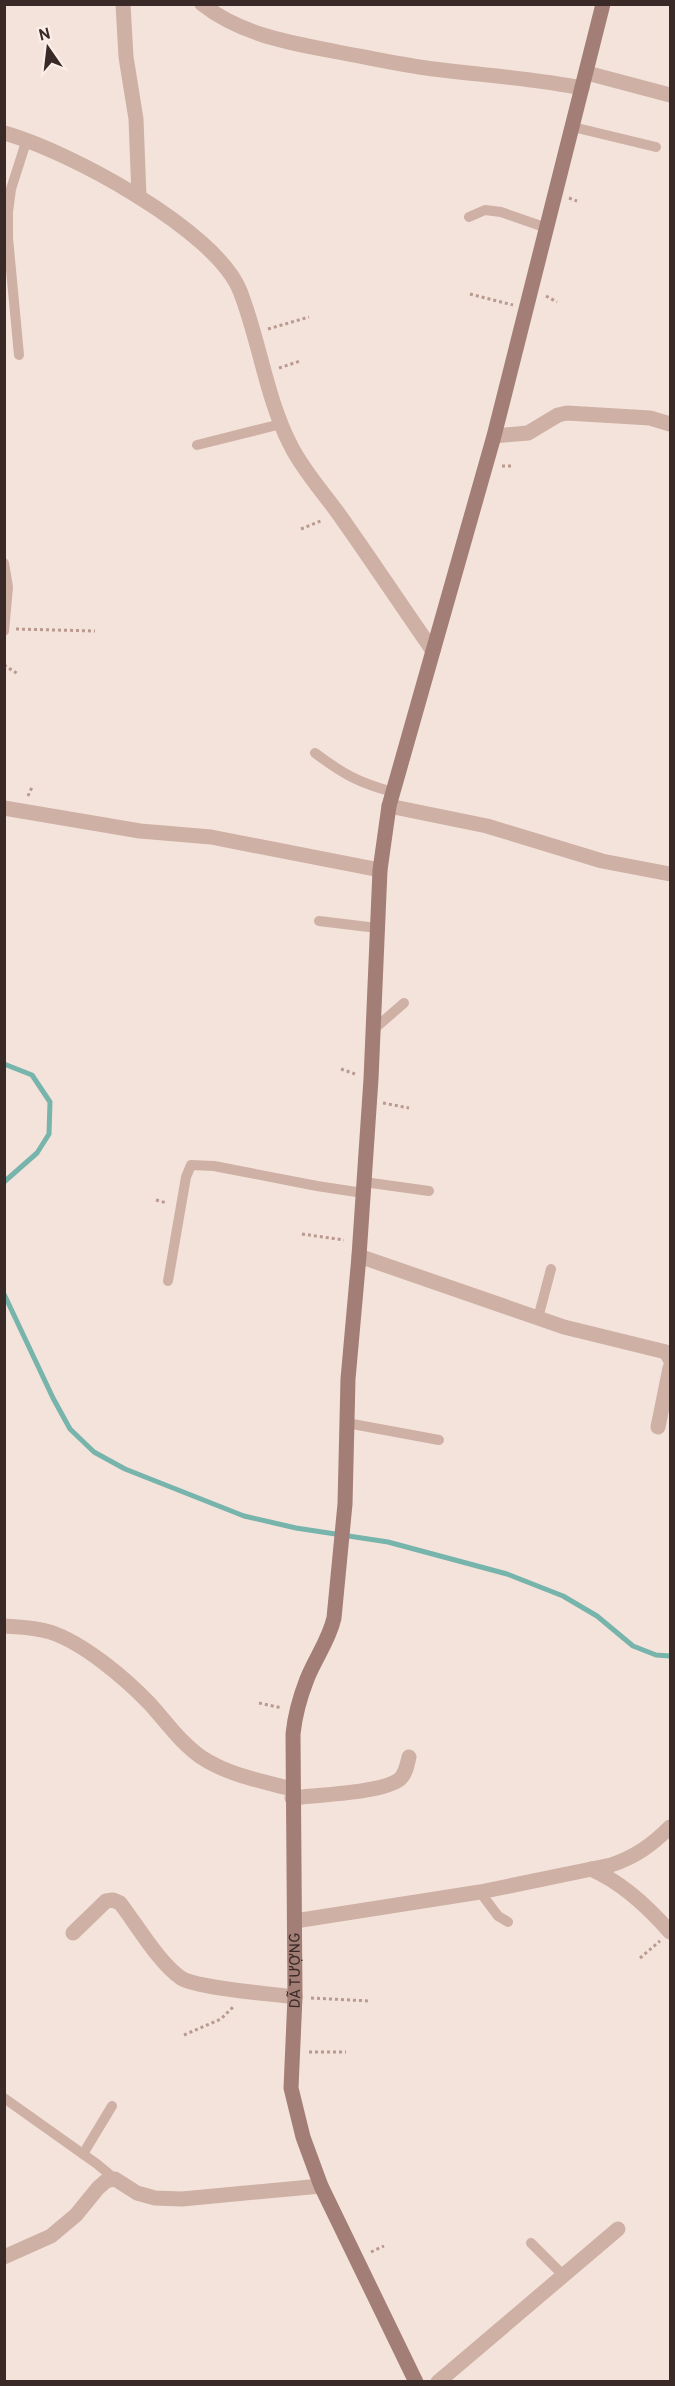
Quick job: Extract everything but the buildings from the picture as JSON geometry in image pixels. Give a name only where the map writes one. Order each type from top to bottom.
[{"type":"street","points":[[123,4],[126,57],[136,120],[139,197]]},
{"type":"street","points":[[202,4],[217,15],[248,31],[301,45],[419,67],[546,81],[582,88]]},
{"type":"street","name":"DÃ TƯỢNG","points":[[416,2382],[321,2186],[303,2137],[291,2088],[295,1997],[293,1734],[296,1711],[308,1677],[330,1634],[334,1618],[345,1504],[348,1380],[370,1100],[380,870],[391,799],[494,435],[603,4]]},
{"type":"street","points":[[586,73],[670,95]]},
{"type":"street","points":[[4,133],[27,139],[68,158],[139,197],[194,237],[225,266],[240,291],[255,333],[281,424],[299,462],[338,513],[433,651]]},
{"type":"street","points":[[494,435],[528,433],[558,415],[567,413],[650,418],[670,424]]},
{"type":"street","points":[[391,799],[602,861],[670,874]]},
{"type":"street","points":[[4,808],[140,831],[211,837],[380,870]]},
{"type":"street","points":[[360,1249],[538,1318],[564,1327],[666,1352],[670,1359]]},
{"type":"street","points":[[658,1427],[670,1368]]},
{"type":"street","points":[[4,1626],[27,1627],[52,1633],[82,1649],[129,1683],[181,1741],[200,1756],[219,1768],[292,1794],[352,1792],[389,1784],[400,1779],[406,1771],[409,1757]]},
{"type":"street","points":[[294,1921],[480,1892],[591,1869],[631,1858],[653,1843],[670,1827]]},
{"type":"street","points":[[591,1869],[613,1881],[658,1918],[667,1935]]},
{"type":"street","points":[[73,1933],[106,1901],[114,1900],[120,1903],[167,1966],[183,1980],[295,1997]]},
{"type":"street","points":[[4,2257],[51,2236],[76,2215],[106,2181],[115,2180],[146,2195],[182,2199],[321,2186]]},
{"type":"street","points":[[438,2382],[618,2229]]},
{"type":"lane","points":[[573,127],[656,147]]},
{"type":"lane","points":[[19,355],[8,238],[8,212],[11,189],[27,139]]},
{"type":"lane","points":[[469,217],[485,210],[501,212],[547,228]]},
{"type":"lane","points":[[197,445],[281,424]]},
{"type":"lane","points":[[4,563],[8,586],[5,630]]},
{"type":"lane","points":[[315,753],[344,775],[391,799]]},
{"type":"lane","points":[[319,921],[377,928]]},
{"type":"lane","points":[[373,1030],[404,1003]]},
{"type":"lane","points":[[168,1281],[186,1177],[191,1165],[214,1166],[317,1186],[429,1191]]},
{"type":"lane","points":[[538,1318],[551,1269]]},
{"type":"lane","points":[[347,1423],[439,1440]]},
{"type":"lane","points":[[480,1892],[498,1916],[508,1922]]},
{"type":"lane","points":[[4,2098],[83,2154],[115,2180]]},
{"type":"lane","points":[[83,2154],[112,2106]]},
{"type":"lane","points":[[531,2243],[563,2274]]},
{"type":"path","points":[[470,294],[526,309]]},
{"type":"path","points":[[255,333],[309,317]]},
{"type":"path","points":[[265,372],[300,362]]},
{"type":"path","points":[[301,529],[338,513]]},
{"type":"path","points":[[5,630],[96,631]]},
{"type":"path","points":[[4,665],[18,674]]},
{"type":"path","points":[[370,1100],[409,1108]]},
{"type":"path","points":[[302,1234],[360,1249]]},
{"type":"path","points":[[259,1703],[296,1711]]},
{"type":"path","points":[[640,1958],[667,1935]]},
{"type":"path","points":[[184,2036],[221,2019],[246,1991]]},
{"type":"path","points":[[295,1997],[370,2001]]},
{"type":"path","points":[[292,2052],[346,2052]]},
{"type":"waterway","points":[[4,1064],[32,1075],[50,1102],[49,1134],[37,1153],[4,1182]]},
{"type":"waterway","points":[[4,1294],[70,1429],[94,1452],[125,1469],[244,1516],[296,1528],[388,1542],[507,1574],[563,1596],[597,1616],[633,1646],[656,1655],[670,1656]]}]
